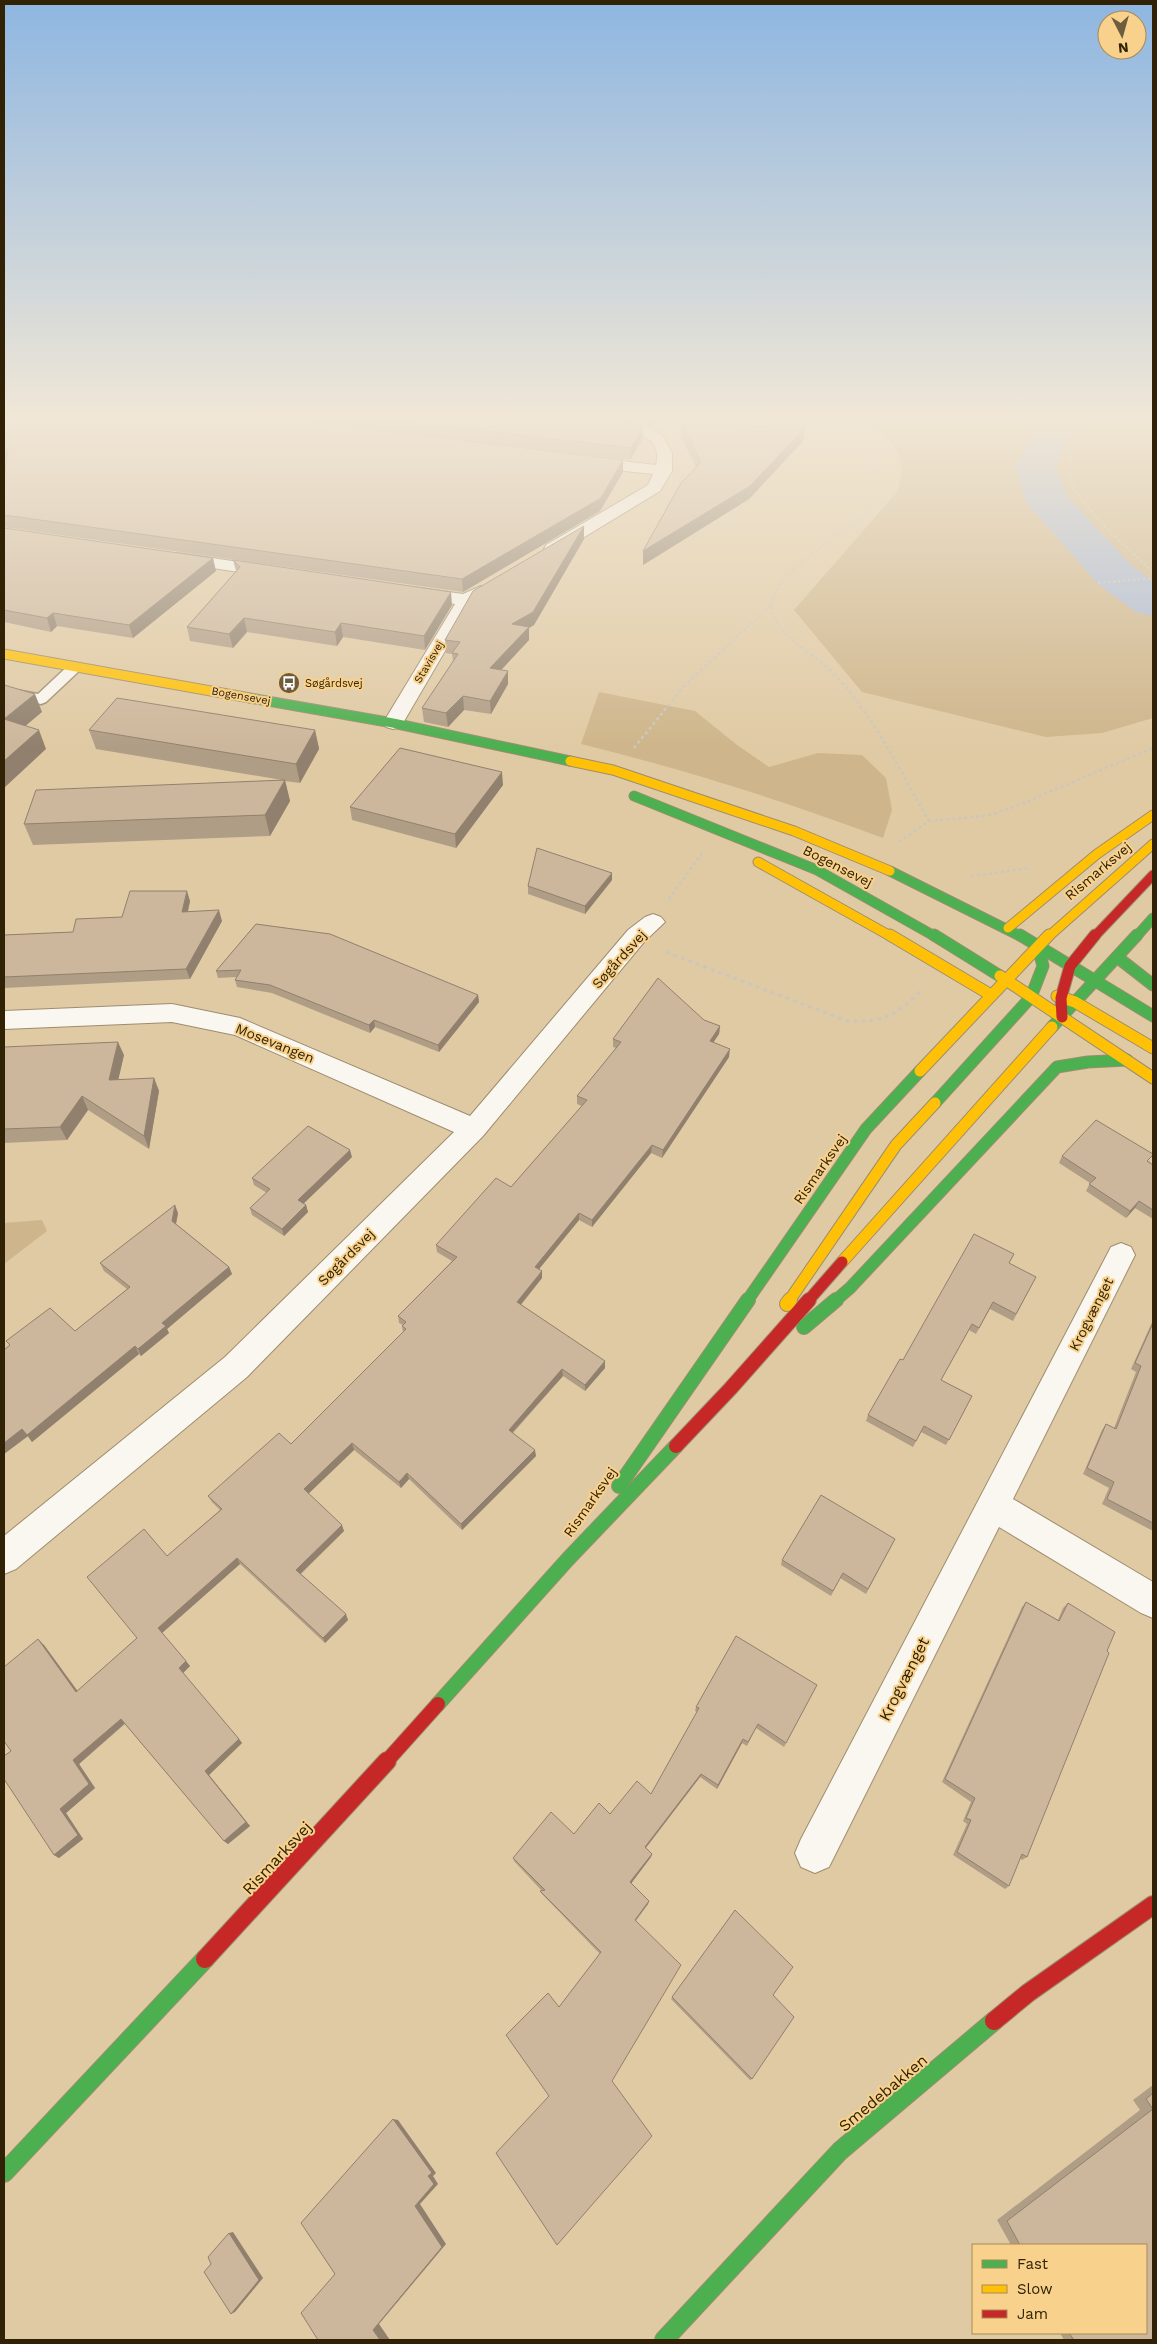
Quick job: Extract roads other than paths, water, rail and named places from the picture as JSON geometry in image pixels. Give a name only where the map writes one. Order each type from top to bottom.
[{"type":"main road","name":"Bogensevej","points":[[4,654],[392,724],[613,770],[794,831],[872,862],[1008,928],[1038,947],[1057,969],[1095,981],[1153,1016]]},
{"type":"main road","name":"Bogensevej","points":[[478,742],[558,770]]},
{"type":"main road","name":"Bogensevej","points":[[622,792],[650,801],[817,870],[967,954],[1006,980],[1033,993],[1062,1017],[1153,1078]]},
{"type":"main road","points":[[650,801],[754,832]]},
{"type":"main road","points":[[650,801],[947,968],[991,995]]},
{"type":"main road","points":[[1008,928],[1097,854],[1153,815]]},
{"type":"main road","name":"Rismarksvej","points":[[568,1559],[866,1129],[1006,980],[1023,957],[1038,947],[1073,912],[1153,844]]},
{"type":"main road","points":[[731,1388],[896,1144],[1033,993],[1153,875]]},
{"type":"main road","name":"Rismarksvej","points":[[4,2173],[308,1849],[568,1559],[731,1388],[1075,1002],[1153,918]]},
{"type":"main road","points":[[1038,947],[1057,969],[1062,1017]]},
{"type":"main road","points":[[1023,957],[1057,969]]},
{"type":"main road","points":[[1117,957],[1153,985]]},
{"type":"main road","points":[[1033,993],[1075,1002],[1153,1048]]},
{"type":"main road","points":[[731,1388],[850,1288],[1058,1067],[1088,1062],[1127,1060]]},
{"type":"main road","name":"Smedebakken","points":[[664,2340],[840,2151],[1028,1993],[1153,1905]]},
{"type":"street","points":[[540,556],[585,529]]},
{"type":"street","points":[[161,556],[289,574]]},
{"type":"street","name":"Stavisvej","points":[[392,724],[466,600],[499,581]]},
{"type":"street","points":[[397,590],[466,600]]},
{"type":"street","name":"Søgårdsvej","points":[[4,1557],[236,1367],[474,1128],[644,929]]},
{"type":"street","name":"Mosevangen","points":[[4,1020],[172,1013],[240,1026],[474,1128]]},
{"type":"street","name":"Krogvænget","points":[[815,1852],[1121,1256]]},
{"type":"street","points":[[993,1505],[1153,1601]]},
{"type":"lane","points":[[4,692],[40,700],[76,667]]},
{"type":"waterway","points":[[1074,529],[1115,575],[1153,602]]},
{"type":"place","name":"Søgårdsvej","points":[[289,683]]}]
